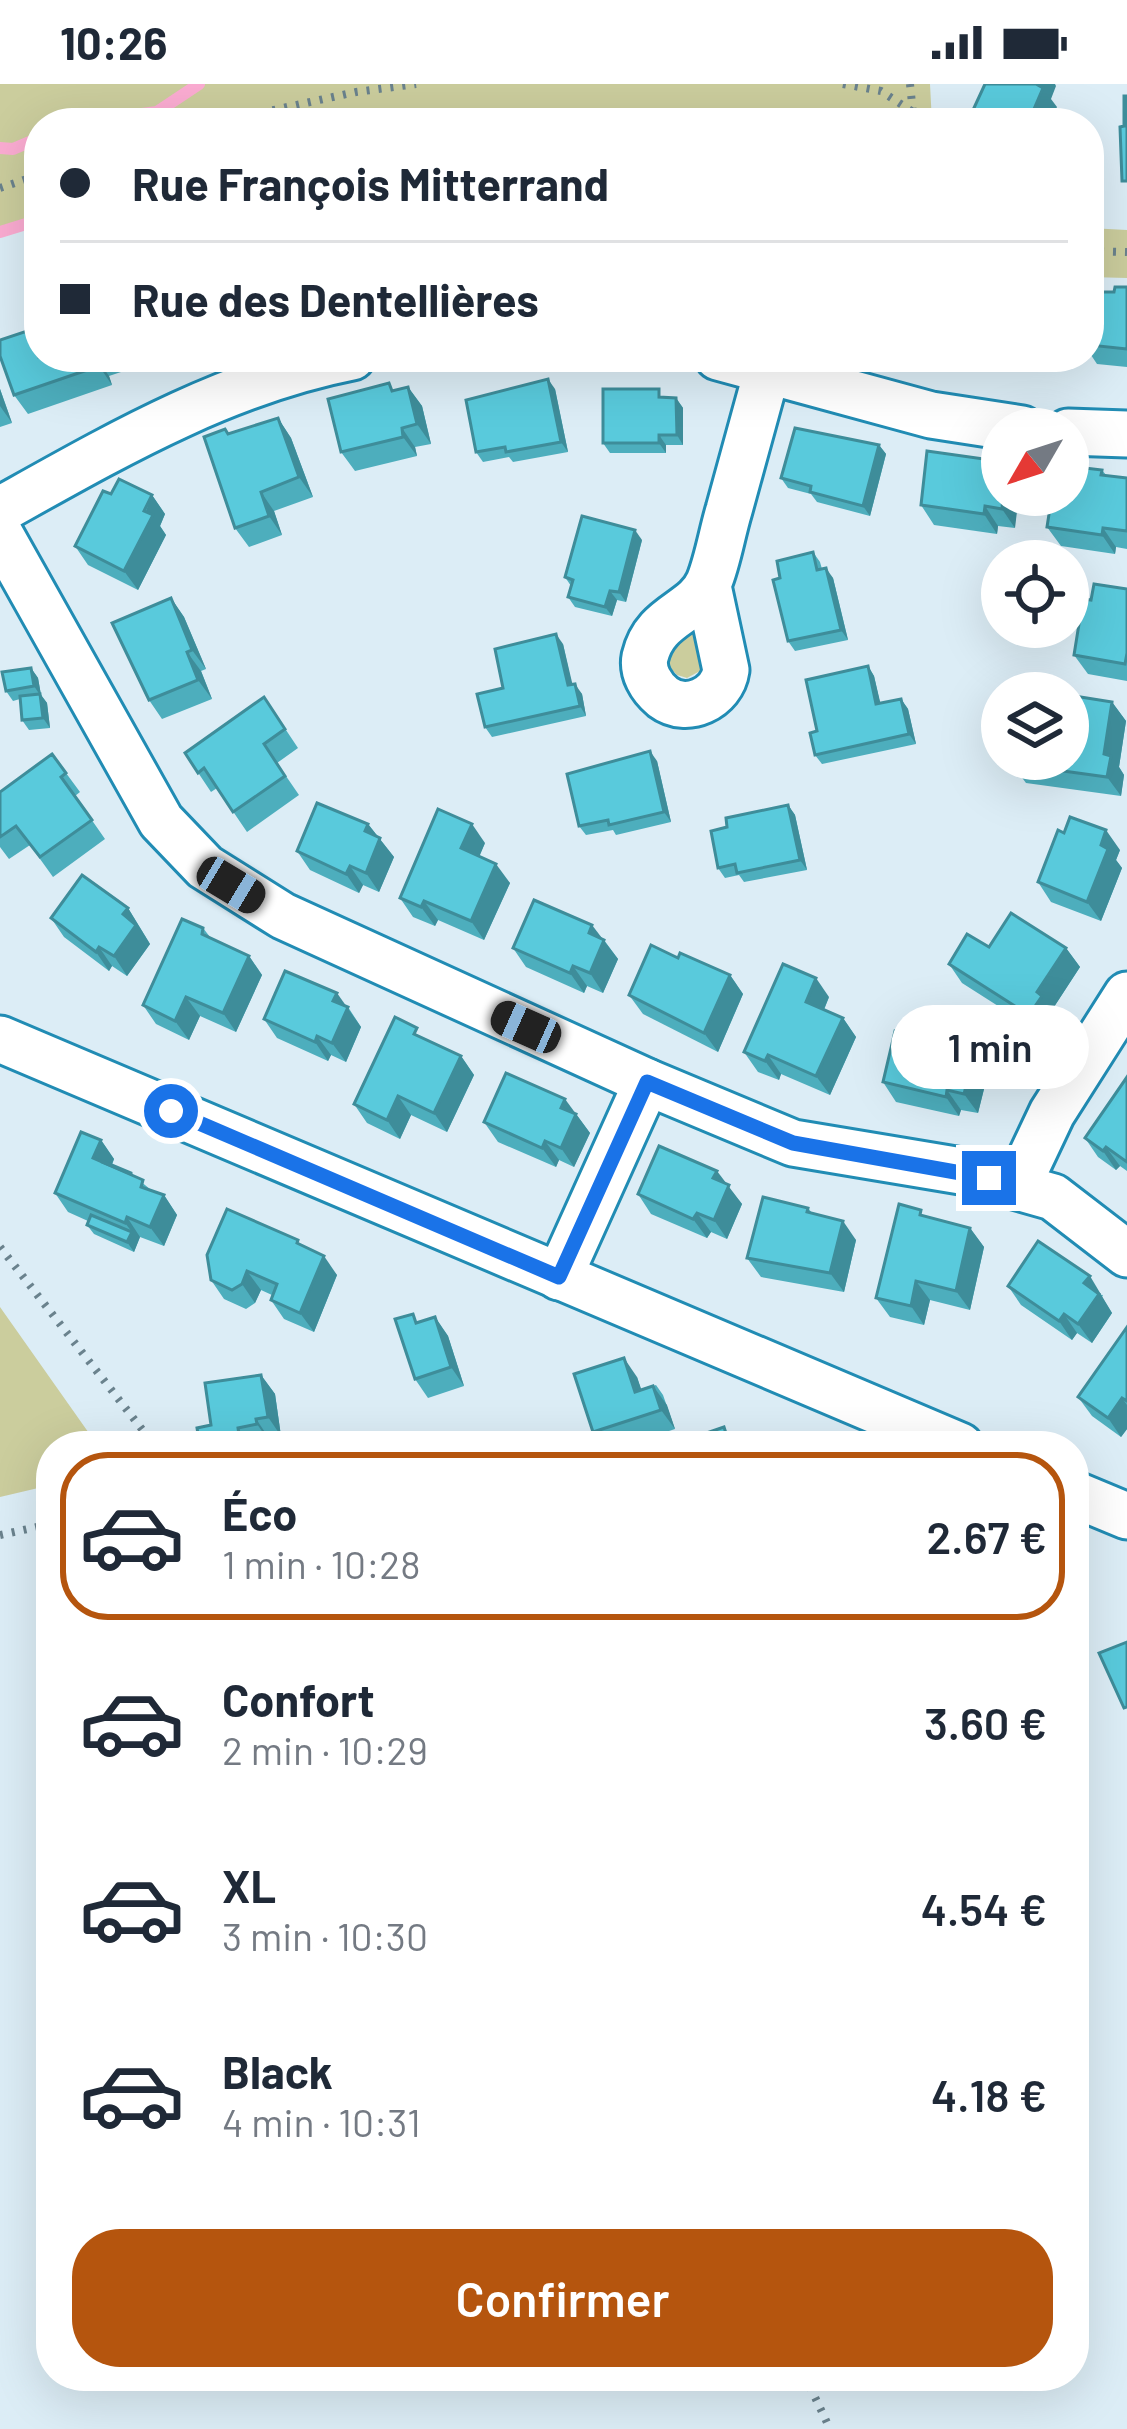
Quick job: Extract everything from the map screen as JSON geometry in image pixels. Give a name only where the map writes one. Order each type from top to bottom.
[{"type":"street","points":[[0,510],[168,418],[294,372]]},
{"type":"street","points":[[708,586],[767,372]]},
{"type":"street","points":[[782,372],[931,415],[981,423]]},
{"type":"street","points":[[1089,433],[1127,434]]},
{"type":"street","points":[[0,534],[145,797],[205,867],[283,916],[647,1082],[793,1143],[961,1171],[1053,1197],[1127,1255]]},
{"type":"street","points":[[1018,1185],[1052,1113],[1127,995]]},
{"type":"street","points":[[0,1039],[924,1431]]},
{"type":"street","points":[[559,1277],[647,1082]]},
{"type":"street","points":[[1089,1500],[1127,1516]]},
{"type":"path","points":[[272,108],[416,84]]},
{"type":"path","points":[[843,84],[881,92],[901,108]]},
{"type":"path","points":[[0,1247],[142,1431]]},
{"type":"path","points":[[0,1535],[36,1527]]},
{"type":"path","points":[[812,2391],[830,2429]]},
{"type":"green space","points":[[0,84],[930,84],[931,108],[24,108],[24,229],[0,236]]},
{"type":"green space","points":[[1104,229],[1127,230],[1127,278],[1104,277]]},
{"type":"green space","points":[[686,617],[704,651],[700,671],[687,678],[664,661]]},
{"type":"green space","points":[[0,1307],[87,1431],[36,1431],[36,1489],[0,1497]]},
{"type":"building","points":[[985,84],[1043,88],[1034,108],[974,108]]},
{"type":"building","points":[[1124,96],[1127,181],[1122,181],[1120,127],[1124,126]]},
{"type":"building","points":[[1115,287],[1127,287],[1127,349],[1104,347],[1104,292],[1114,292]]},
{"type":"building","points":[[24,332],[24,372],[81,372],[14,395],[0,356],[0,340]]},
{"type":"building","points":[[548,379],[561,442],[476,452],[466,400]]},
{"type":"building","points":[[389,383],[392,391],[408,387],[417,424],[402,428],[403,437],[341,452],[328,399]]},
{"type":"building","points":[[603,389],[659,389],[659,397],[676,398],[677,435],[659,435],[659,443],[603,443]]},
{"type":"building","points":[[278,418],[299,477],[261,492],[269,516],[235,528],[204,437]]},
{"type":"building","points":[[795,428],[879,445],[863,506],[810,492],[811,486],[781,478]]},
{"type":"building","points":[[927,451],[981,459],[981,514],[921,505]]},
{"type":"building","points":[[1089,468],[1127,478],[1127,531],[1103,528],[1102,535],[1047,527],[1049,516],[1089,516]]},
{"type":"building","points":[[119,479],[152,495],[144,511],[153,515],[124,571],[75,546],[103,491],[111,494]]},
{"type":"building","points":[[582,516],[635,530],[619,592],[610,591],[605,607],[568,597],[573,580],[565,577]]},
{"type":"building","points":[[813,552],[817,570],[826,568],[841,630],[788,641],[773,580],[780,578],[777,561]]},
{"type":"building","points":[[1094,584],[1127,589],[1125,664],[1074,655],[1075,648],[1089,648]]},
{"type":"building","points":[[171,598],[192,650],[187,652],[198,680],[149,700],[112,623]]},
{"type":"building","points":[[556,634],[568,685],[575,684],[580,706],[485,727],[477,694],[503,688],[495,649]]},
{"type":"building","points":[[868,666],[876,704],[901,699],[909,734],[815,755],[810,733],[817,731],[806,680]]},
{"type":"building","points":[[31,668],[34,686],[6,691],[2,672]]},
{"type":"building","points":[[40,694],[43,718],[22,720],[20,696]]},
{"type":"building","points":[[264,697],[285,729],[264,744],[285,776],[233,812],[204,768],[198,773],[185,753]]},
{"type":"building","points":[[1089,698],[1112,702],[1104,754],[1111,756],[1107,777],[1089,775]]},
{"type":"building","points":[[650,751],[664,812],[609,825],[608,820],[579,826],[567,774]]},
{"type":"building","points":[[52,754],[66,773],[61,777],[92,820],[40,857],[16,826],[0,837],[0,792]]},
{"type":"building","points":[[317,803],[368,824],[365,831],[380,838],[366,873],[350,866],[346,874],[297,851]]},
{"type":"building","points":[[788,805],[800,860],[737,873],[735,864],[718,868],[711,831],[727,827],[726,818]]},
{"type":"building","points":[[438,809],[472,824],[461,848],[496,864],[471,921],[424,901],[421,907],[400,898]]},
{"type":"building","points":[[1070,817],[1106,830],[1101,845],[1108,849],[1087,902],[1038,882],[1058,830],[1064,833]]},
{"type":"building","points":[[82,875],[128,908],[123,914],[136,925],[114,956],[99,947],[96,952],[51,918]]},
{"type":"building","points":[[534,900],[592,925],[589,933],[604,940],[590,973],[573,966],[570,973],[513,948]]},
{"type":"building","points":[[1011,913],[1066,948],[1037,992],[1042,996],[1029,1015],[949,964],[967,934],[989,947]]},
{"type":"building","points":[[182,919],[249,956],[223,1013],[186,997],[175,1021],[143,1005]]},
{"type":"building","points":[[651,945],[730,975],[704,1033],[629,995]]},
{"type":"building","points":[[783,964],[816,978],[806,1002],[843,1018],[816,1076],[768,1055],[765,1061],[744,1052]]},
{"type":"building","points":[[285,971],[337,993],[333,1001],[348,1007],[332,1043],[317,1036],[315,1042],[264,1019]]},
{"type":"building","points":[[395,1017],[417,1028],[414,1034],[461,1056],[434,1113],[398,1096],[387,1120],[354,1104]]},
{"type":"building","points":[[895,1031],[958,1045],[956,1054],[973,1058],[964,1094],[947,1090],[946,1097],[883,1082]]},
{"type":"building","points":[[506,1073],[565,1099],[561,1108],[576,1114],[561,1148],[545,1141],[542,1148],[484,1122]]},
{"type":"building","points":[[1127,1077],[1127,1162],[1085,1138]]},
{"type":"building","points":[[81,1132],[101,1140],[93,1158],[164,1195],[150,1227],[127,1217],[125,1223],[55,1193]]},
{"type":"building","points":[[659,1146],[717,1171],[713,1178],[729,1185],[714,1220],[697,1213],[693,1219],[638,1194]]},
{"type":"building","points":[[763,1197],[843,1221],[830,1273],[747,1258]]},
{"type":"building","points":[[899,1204],[921,1210],[920,1215],[970,1228],[956,1291],[916,1281],[911,1306],[876,1298]]},
{"type":"building","points":[[227,1209],[324,1256],[300,1313],[271,1300],[277,1284],[247,1271],[242,1284],[232,1290],[211,1280],[207,1255]]},
{"type":"building","points":[[91,1215],[132,1232],[127,1242],[87,1225]]},
{"type":"building","points":[[1038,1241],[1090,1276],[1084,1283],[1099,1294],[1078,1324],[1064,1314],[1059,1321],[1008,1286]]},
{"type":"building","points":[[413,1314],[416,1323],[435,1317],[451,1367],[415,1379],[395,1319]]},
{"type":"building","points":[[1127,1327],[1127,1401],[1122,1398],[1108,1418],[1078,1397]]},
{"type":"building","points":[[624,1358],[635,1392],[653,1386],[661,1410],[593,1431],[574,1374]]},
{"type":"building","points":[[261,1375],[268,1417],[238,1431],[198,1431],[211,1425],[205,1383]]},
{"type":"building","points":[[1127,1642],[1127,1707],[1124,1708],[1099,1653]]},
{"type":"waterway","points":[[163,108],[199,84]]},
{"type":"waterway","points":[[0,148],[24,144]]},
{"type":"waterway","points":[[0,232],[24,225]]},
{"type":"route","points":[[171,1111],[559,1277],[647,1082],[793,1143],[989,1178]]}]
